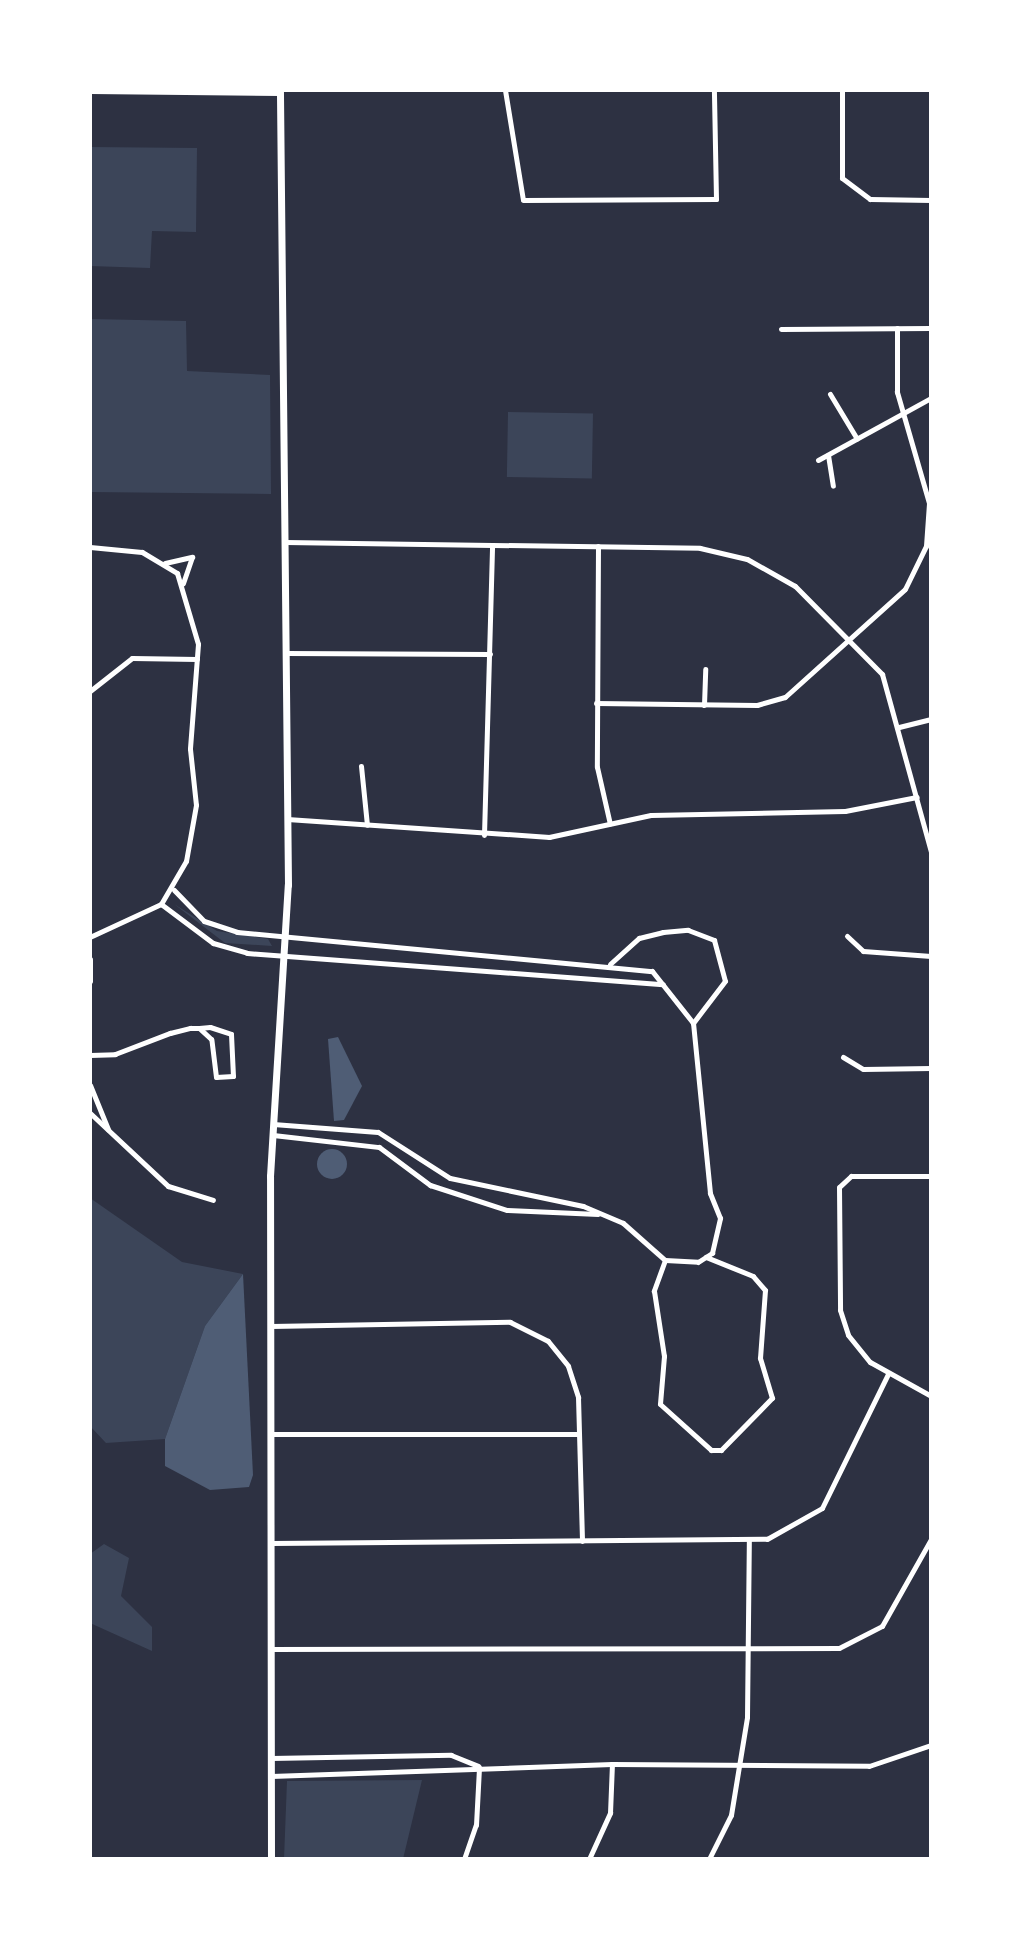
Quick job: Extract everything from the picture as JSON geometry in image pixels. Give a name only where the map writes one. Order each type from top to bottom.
[{"type":"main road","points":[[271,1859],[273,1124],[285,955],[286,819],[280,92]]},
{"type":"street","points":[[505,90],[523,200],[716,199],[714,90]]},
{"type":"street","points":[[842,90],[842,178],[870,199],[931,200]]},
{"type":"street","points":[[90,91],[280,92]]},
{"type":"street","points":[[596,703],[704,705],[785,697],[852,640],[905,589],[926,546],[927,481],[901,414],[897,328]]},
{"type":"street","points":[[781,329],[931,328]]},
{"type":"street","points":[[830,394],[857,439]]},
{"type":"street","points":[[818,460],[931,398]]},
{"type":"street","points":[[828,455],[833,486]]},
{"type":"street","points":[[284,542],[697,548],[747,559],[795,586],[852,640],[882,674],[931,852]]},
{"type":"street","points":[[484,835],[492,545]]},
{"type":"street","points":[[598,546],[597,767],[610,824]]},
{"type":"street","points":[[90,547],[142,552],[165,563],[183,583]]},
{"type":"street","points":[[90,937],[161,904],[174,890],[196,805],[190,749],[197,659],[183,583],[192,557],[165,563]]},
{"type":"street","points":[[285,653],[490,654]]},
{"type":"street","points":[[90,691],[132,658],[197,659]]},
{"type":"street","points":[[704,705],[705,669]]},
{"type":"street","points":[[899,727],[931,719]]},
{"type":"street","points":[[361,766],[367,825]]},
{"type":"street","points":[[286,819],[484,835],[549,837],[683,812],[845,811],[917,797]]},
{"type":"street","points":[[174,890],[221,928],[285,938],[609,964],[652,971],[693,1023],[710,1193],[720,1218],[720,1235],[706,1257]]},
{"type":"street","points":[[161,904],[221,948],[663,984]]},
{"type":"street","points":[[609,964],[639,938],[663,932],[688,930],[714,940],[725,981],[693,1023]]},
{"type":"street","points":[[847,936],[863,951],[931,956]]},
{"type":"street","points":[[90,959],[90,981]]},
{"type":"street","points":[[90,1055],[127,1052],[199,1028],[231,1034],[233,1076],[216,1077],[211,1039],[199,1028]]},
{"type":"street","points":[[843,1057],[863,1069],[931,1068]]},
{"type":"street","points":[[90,1085],[108,1129]]},
{"type":"street","points":[[90,1113],[168,1186],[213,1200]]},
{"type":"street","points":[[273,1124],[378,1132],[450,1178],[611,1216],[665,1260],[677,1265],[706,1257],[753,1276],[765,1290],[760,1358],[772,1398],[721,1450],[711,1450],[660,1404],[664,1347],[654,1291],[665,1260]]},
{"type":"street","points":[[273,1135],[379,1147],[430,1185],[507,1210],[611,1216]]},
{"type":"street","points":[[931,1176],[843,1181],[842,1319],[857,1350],[888,1374],[931,1396]]},
{"type":"street","points":[[271,1326],[514,1323],[548,1341],[568,1366],[579,1434],[582,1541]]},
{"type":"street","points":[[271,1543],[749,1540],[790,1533],[827,1501],[888,1374]]},
{"type":"street","points":[[271,1434],[579,1434]]},
{"type":"street","points":[[271,1649],[839,1648],[867,1637],[897,1607],[931,1539]]},
{"type":"street","points":[[709,1859],[731,1815],[736,1765],[747,1717],[749,1540]]},
{"type":"street","points":[[271,1776],[455,1774],[479,1767],[612,1764],[879,1765],[931,1745]]},
{"type":"street","points":[[271,1758],[451,1755],[479,1767]]},
{"type":"street","points":[[589,1859],[610,1813],[612,1764]]},
{"type":"street","points":[[464,1859],[476,1825],[479,1767]]},
{"type":"shaded area","points":[[90,147],[197,148],[196,232],[152,231],[150,268],[90,266]]},
{"type":"shaded area","points":[[90,319],[186,321],[187,371],[270,375],[271,494],[90,492]]},
{"type":"shaded area","points":[[508,412],[593,413],[592,478],[507,477]]},
{"type":"shaded area","points":[[174,904],[217,931],[268,939],[272,946],[225,943]]},
{"type":"shaded area","points":[[338,1037],[362,1086],[344,1120],[334,1121],[328,1039]]},
{"type":"shaded area","points":[[332,1149],[338,1150],[346,1158],[346,1170],[338,1178],[332,1179],[326,1178],[318,1170],[317,1164],[318,1158],[326,1150]]},
{"type":"shaded area","points":[[90,1198],[182,1262],[243,1274],[205,1326],[165,1439],[106,1443],[90,1426]]},
{"type":"shaded area","points":[[243,1274],[253,1475],[249,1487],[210,1490],[165,1466],[165,1439],[205,1326]]},
{"type":"shaded area","points":[[104,1544],[129,1558],[121,1596],[152,1627],[152,1651],[90,1623],[90,1554]]},
{"type":"shaded area","points":[[422,1780],[403,1859],[284,1859],[287,1781]]}]
